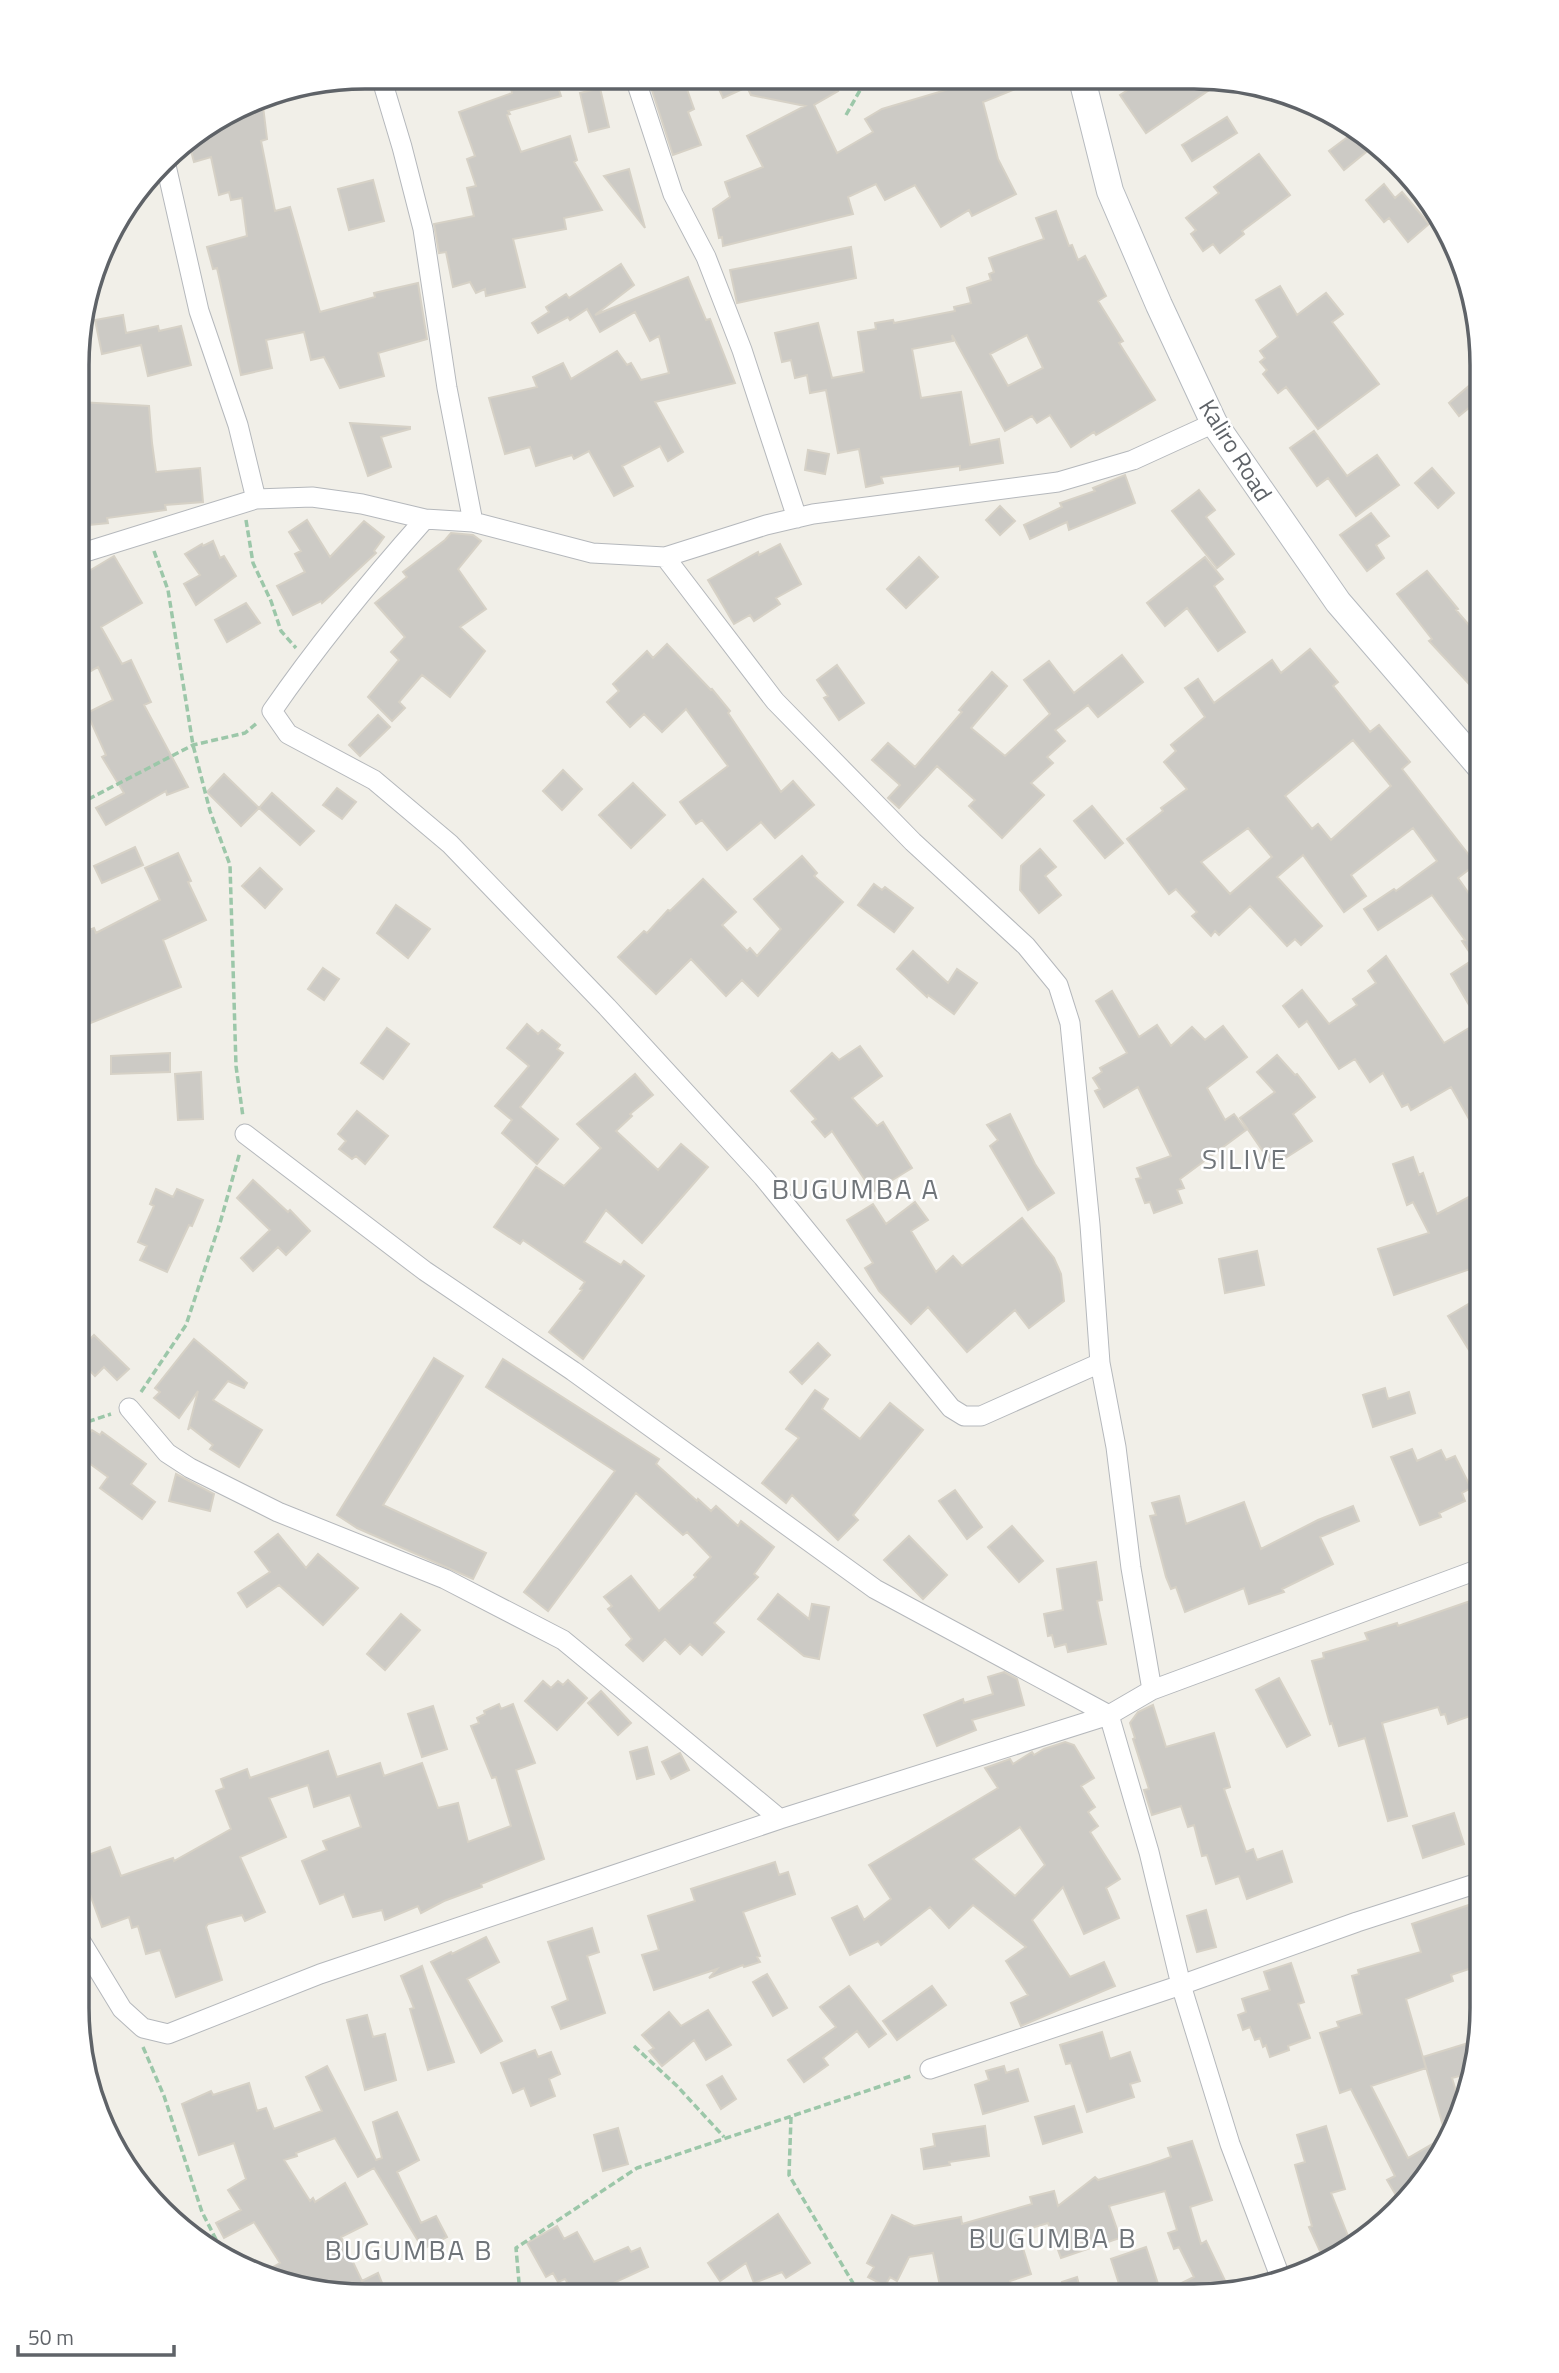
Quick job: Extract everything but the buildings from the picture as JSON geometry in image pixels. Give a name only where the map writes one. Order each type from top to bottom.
[{"type":"main road","name":"Kaliro Road","points":[[1084,89],[1110,191],[1214,423],[1338,602],[1470,755]]},
{"type":"street","points":[[385,89],[423,229],[447,388],[473,522]]},
{"type":"street","points":[[639,89],[673,194],[706,257],[742,351],[797,518]]},
{"type":"street","points":[[168,173],[200,312],[238,425],[249,502]]},
{"type":"street","points":[[89,551],[249,502],[312,497],[362,504],[425,519],[473,522],[592,553],[665,557],[813,514],[1058,482],[1133,460],[1214,423]]},
{"type":"street","points":[[425,519],[362,590],[307,660],[272,711],[288,734],[374,780],[459,854],[607,1007],[763,1177],[951,1408],[964,1416],[981,1416],[1100,1363]]},
{"type":"street","points":[[665,557],[775,701],[913,842],[1026,946],[1058,985],[1070,1023],[1090,1225],[1100,1363],[1116,1447],[1152,1690]]},
{"type":"street","points":[[245,1134],[425,1271],[573,1371],[875,1589],[1109,1715],[1149,1852],[1181,1985],[1230,2144],[1278,2270]]},
{"type":"street","points":[[130,1408],[167,1453],[190,1468],[278,1512],[445,1579],[563,1640],[780,1819]]},
{"type":"street","points":[[89,1955],[122,2009],[143,2028],[168,2034],[320,1974],[780,1819],[1109,1715],[1152,1690],[1470,1572]]},
{"type":"street","points":[[930,2069],[1470,1886]]},
{"type":"path","points":[[846,115],[861,89]]},
{"type":"path","points":[[249,502],[253,563],[271,601],[281,631],[307,660]]},
{"type":"path","points":[[89,1422],[130,1408],[186,1325],[220,1223],[245,1134],[236,1066],[230,865],[210,811],[193,745],[168,590],[156,559],[150,532]]},
{"type":"path","points":[[89,799],[193,745],[245,733],[272,711]]},
{"type":"path","points":[[143,2028],[143,2051],[164,2096],[202,2212],[216,2240]]},
{"type":"path","points":[[634,2046],[677,2086],[724,2137]]},
{"type":"path","points":[[519,2284],[516,2248],[637,2168],[930,2069]]},
{"type":"path","points":[[792,2117],[789,2175],[853,2284]]},
{"type":"district","name":"SILIVE","points":[[1245,1158]]},
{"type":"district","name":"BUGUMBA A","points":[[856,1188]]},
{"type":"district","name":"BUGUMBA B","points":[[1053,2237]]},
{"type":"district","name":"BUGUMBA B","points":[[409,2249]]}]
